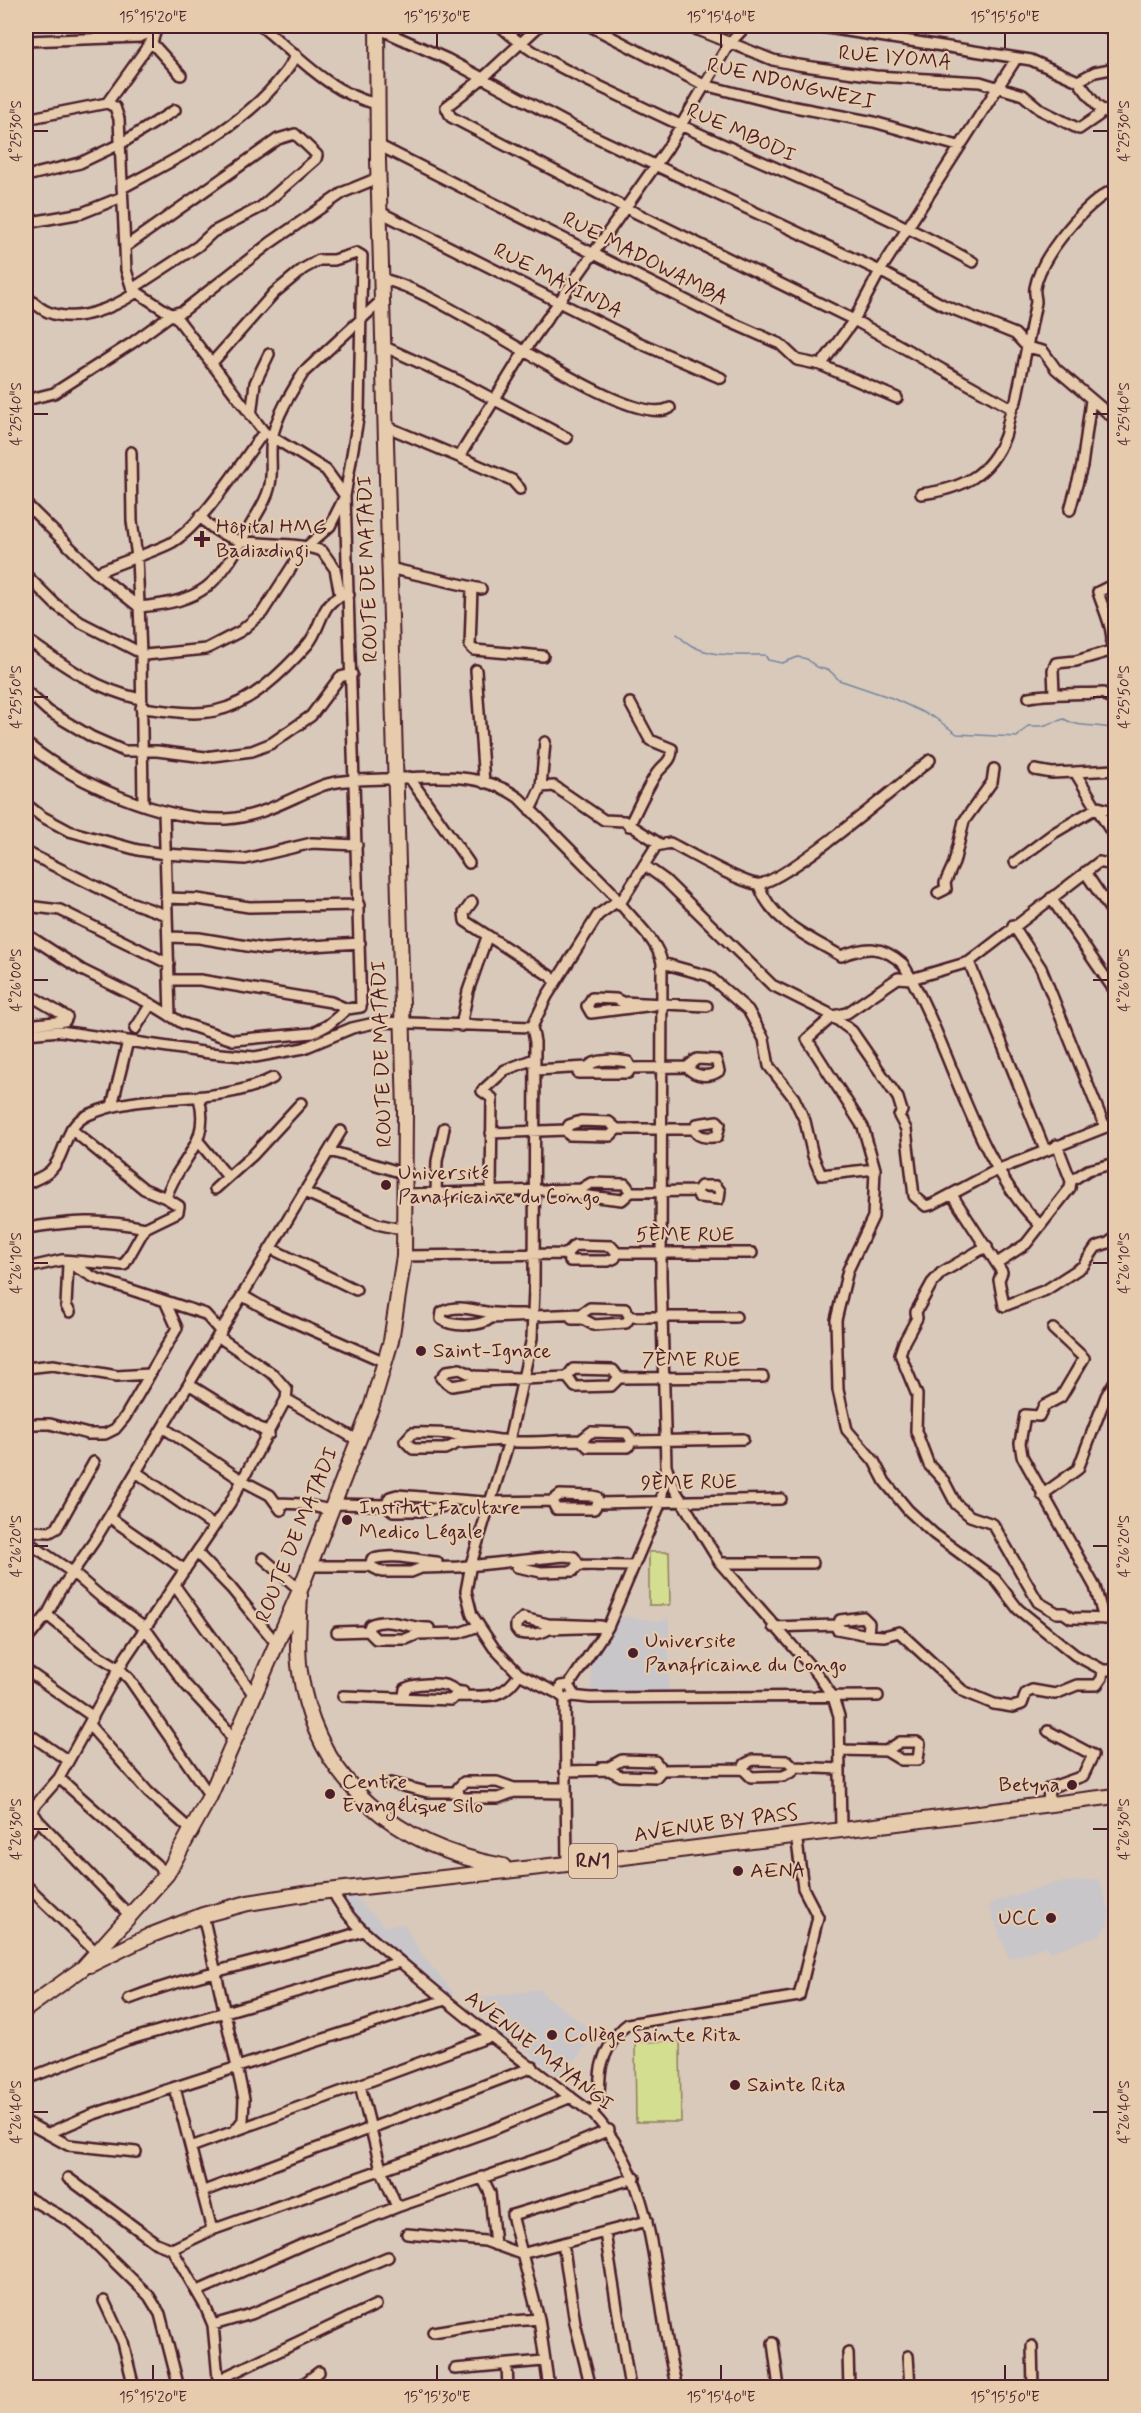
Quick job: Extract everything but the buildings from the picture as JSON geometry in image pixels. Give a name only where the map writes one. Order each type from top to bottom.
[{"type":"highway","name":"ROUTE DE MATADI","points":[[26,2009],[83,1968],[134,1914],[167,1874],[193,1832],[300,1590],[359,1441],[385,1362],[397,1310],[404,1256],[406,1194],[402,1024],[402,778],[389,568],[378,178],[377,27]]},
{"type":"highway","points":[[300,1590],[298,1653],[300,1674],[310,1712],[332,1761],[364,1801],[412,1837],[438,1849],[480,1862],[520,1869]]},
{"type":"highway","name":"AVENUE BY PASS","points":[[83,1968],[149,1936],[203,1915],[248,1903],[332,1890],[567,1864],[1116,1796]]},
{"type":"highway","points":[[437,1878],[442,1864],[438,1849]]},
{"type":"highway","points":[[134,1914],[149,1936]]},
{"type":"street","points":[[141,26],[154,33],[181,75]]},
{"type":"street","points":[[261,26],[337,90],[357,99],[377,104]]},
{"type":"street","name":"RUE MBODI","points":[[500,26],[550,62],[680,126],[909,226],[973,262]]},
{"type":"street","points":[[539,26],[483,78],[446,107],[451,117],[624,207],[854,320],[1011,408]]},
{"type":"street","name":"RUE NDONGWEZI","points":[[590,26],[704,85],[779,104],[874,122],[958,146]]},
{"type":"street","name":"RUE IYOMA","points":[[688,26],[773,60],[798,65],[875,76],[980,82],[999,87],[1023,95],[1041,110],[1079,129],[1098,116],[1101,110]]},
{"type":"street","points":[[459,457],[525,350],[654,166],[729,44],[746,26]]},
{"type":"street","points":[[814,26],[1031,60],[1078,81],[1082,90],[1101,110],[1116,119]]},
{"type":"street","points":[[1100,26],[1116,31]]},
{"type":"street","points":[[377,27],[483,78],[524,103],[654,166],[880,271],[943,305],[1015,334],[1027,347],[1043,351],[1056,369],[1116,420]]},
{"type":"street","points":[[26,41],[154,33]]},
{"type":"street","points":[[107,103],[154,33]]},
{"type":"street","points":[[26,223],[82,213],[207,142],[261,98],[284,74],[296,55]]},
{"type":"street","points":[[821,365],[854,320],[880,271],[1016,58]]},
{"type":"street","points":[[1078,81],[1095,72],[1116,68]]},
{"type":"street","points":[[26,119],[107,103],[112,105],[119,114],[126,270],[134,290],[172,314],[268,435],[326,470],[345,496]]},
{"type":"street","points":[[26,176],[66,168],[122,143],[175,110]]},
{"type":"street","points":[[26,298],[48,312],[79,316],[126,299],[134,290],[198,246],[213,232],[256,211],[316,159],[317,155],[295,134],[278,138],[125,247]]},
{"type":"street","name":"RUE MADOWAMBA","points":[[378,145],[721,318],[780,344],[797,360],[821,365],[897,398]]},
{"type":"street","points":[[26,400],[54,393],[132,344],[172,314],[183,310],[270,243],[344,192],[378,178]]},
{"type":"street","points":[[921,494],[951,490],[970,481],[993,459],[1005,436],[1011,408],[1016,401],[1036,302],[1034,288],[1043,268],[1073,221],[1098,197],[1116,188]]},
{"type":"street","name":"RUE MAYINDA","points":[[380,212],[640,343],[721,378]]},
{"type":"street","points":[[170,980],[200,980],[331,1002],[347,1008],[361,1007],[352,674],[345,595],[345,496],[359,413],[362,256],[357,253],[334,260],[319,260],[303,269],[274,293],[211,364]]},
{"type":"street","points":[[381,279],[418,291],[525,350],[564,375],[609,397],[654,413],[670,408]]},
{"type":"street","points":[[96,573],[171,543],[200,516],[268,435],[304,372],[361,322],[382,300]]},
{"type":"street","points":[[383,345],[567,438]]},
{"type":"street","points":[[251,416],[255,383],[269,354]]},
{"type":"street","points":[[1070,510],[1083,466],[1091,400]]},
{"type":"street","points":[[386,426],[512,480],[520,489]]},
{"type":"street","points":[[26,504],[96,573],[139,607],[183,601],[200,593],[229,564],[269,489],[268,435]]},
{"type":"street","points":[[131,452],[132,521],[141,654],[142,803]]},
{"type":"street","points":[[26,575],[55,604],[80,622],[141,654],[158,655],[206,649],[241,631],[273,600],[305,547],[325,532],[345,496]]},
{"type":"street","points":[[200,516],[220,535],[258,544],[305,547],[322,551],[335,569],[345,595]]},
{"type":"street","points":[[389,568],[477,588],[470,646],[474,650],[543,656]]},
{"type":"street","points":[[1054,693],[1053,670],[1056,663],[1084,659],[1114,648],[1098,592],[1116,583]]},
{"type":"street","points":[[26,639],[64,668],[92,684],[141,704],[186,713],[212,712],[258,692],[307,645],[326,607],[345,595]]},
{"type":"street","points":[[476,670],[484,783]]},
{"type":"street","points":[[26,691],[48,711],[92,738],[124,751],[157,751],[205,757],[252,751],[272,743],[297,727],[328,696],[340,676],[352,674]]},
{"type":"street","points":[[1029,698],[1054,693],[1071,696],[1103,693],[1116,703]]},
{"type":"street","points":[[629,826],[656,774],[669,762],[672,753],[672,749],[650,740],[630,703]]},
{"type":"street","points":[[530,810],[541,787],[545,742]]},
{"type":"street","points":[[26,743],[61,770],[87,784],[164,811],[225,819],[256,814],[326,784],[402,778],[454,778],[484,783],[512,793],[530,810],[611,891],[618,904],[656,949],[662,963],[658,1005],[661,1067],[663,1377],[666,1466],[661,1502],[633,1566],[605,1626],[569,1685],[572,1688],[565,1696],[567,1864]]},
{"type":"street","points":[[878,1696],[590,1698],[565,1696],[517,1672],[494,1648],[472,1615],[466,1598],[471,1564],[522,1378],[532,1316],[539,1192],[534,1132],[535,1070],[532,1027],[555,982],[598,915],[618,904],[656,846],[670,843],[759,885],[768,883],[800,862],[930,760]]},
{"type":"street","points":[[938,893],[946,890],[945,883],[954,863],[964,821],[992,782],[994,769]]},
{"type":"street","points":[[1035,770],[1052,773],[1116,770]]},
{"type":"street","points":[[1076,772],[1116,840]]},
{"type":"street","points":[[402,778],[469,863]]},
{"type":"street","points":[[541,787],[554,786],[604,820],[624,821],[660,844]]},
{"type":"street","points":[[26,804],[69,831],[138,850],[165,854],[245,859],[312,843],[357,845]]},
{"type":"street","points":[[1015,862],[1054,833],[1098,807],[1116,812]]},
{"type":"street","points":[[164,811],[170,1016]]},
{"type":"street","points":[[26,852],[119,898],[166,915]]},
{"type":"street","points":[[1116,860],[1108,864],[1099,862],[1013,925],[969,962],[911,979],[898,978],[847,1013],[833,1016],[807,1039],[863,1127],[875,1169],[873,1216],[848,1270],[836,1320],[838,1390],[847,1430],[874,1461],[885,1482],[908,1510],[934,1534],[995,1579],[1013,1603],[1032,1622],[1080,1658],[1103,1670],[1116,1670]]},
{"type":"street","points":[[644,865],[665,880],[772,985],[833,1016],[852,1031],[898,1098],[902,1111],[899,1116],[906,1129],[914,1196],[926,1206],[997,1170],[1116,1123]]},
{"type":"street","points":[[1085,872],[1116,918]]},
{"type":"street","points":[[759,885],[764,900],[774,913],[809,938],[841,956],[853,949],[887,950],[903,964],[997,1170],[1017,1202],[1039,1224]]},
{"type":"street","points":[[1051,897],[1112,987]]},
{"type":"street","points":[[166,898],[249,907],[359,905]]},
{"type":"street","points":[[472,902],[463,918],[487,937],[520,956],[555,982]]},
{"type":"street","points":[[26,906],[60,910],[169,964]]},
{"type":"street","points":[[1013,925],[1041,968],[1105,1127]]},
{"type":"street","points":[[26,934],[82,970],[210,1035],[233,1040],[254,1040],[313,1033],[328,1025],[347,1008]]},
{"type":"street","points":[[168,937],[199,938],[265,950],[321,944],[360,943]]},
{"type":"street","points":[[461,1026],[468,991],[487,937]]},
{"type":"street","points":[[969,962],[1045,1150]]},
{"type":"street","points":[[662,963],[709,976],[748,1010],[764,1039],[769,1066],[794,1098],[806,1121],[813,1156],[821,1175],[875,1169]]},
{"type":"street","points":[[26,993],[67,1017],[59,1022],[26,1025]]},
{"type":"street","points":[[135,1029],[151,1004]]},
{"type":"street","points":[[622,1006],[708,1006]]},
{"type":"street","points":[[26,1034],[60,1031],[209,1053],[255,1057],[304,1048],[352,1028],[379,1022],[532,1027]]},
{"type":"street","points":[[112,1106],[128,1041]]},
{"type":"street","points":[[491,1192],[492,1098],[482,1091],[505,1070],[534,1059]]},
{"type":"street","points":[[535,1070],[584,1070],[594,1062],[623,1061],[631,1064],[631,1068],[687,1067]]},
{"type":"street","points":[[26,1184],[49,1172],[57,1162],[71,1129],[86,1115],[112,1106],[199,1098],[251,1088],[273,1078]]},
{"type":"street","points":[[165,1198],[199,1142],[201,1117],[199,1098]]},
{"type":"street","points":[[215,1189],[302,1103]]},
{"type":"street","points":[[566,1130],[569,1125],[581,1121],[609,1122],[616,1129],[694,1129]]},
{"type":"street","points":[[436,1193],[437,1161],[444,1128]]},
{"type":"street","points":[[26,1268],[65,1262],[124,1265],[145,1228],[178,1212],[179,1206],[144,1189],[71,1129]]},
{"type":"street","points":[[491,1133],[566,1130],[572,1136],[610,1136],[616,1129]]},
{"type":"street","points":[[26,1638],[46,1615],[109,1517],[341,1131]]},
{"type":"street","points":[[199,1142],[228,1177]]},
{"type":"street","points":[[1057,1145],[1071,1180]]},
{"type":"street","points":[[330,1151],[406,1173]]},
{"type":"street","points":[[997,1263],[1026,1244],[1039,1224],[1065,1194],[1071,1180],[1088,1170],[1116,1163]]},
{"type":"street","points":[[581,1192],[591,1183],[621,1183],[625,1184],[631,1192]]},
{"type":"street","points":[[406,1194],[581,1192],[590,1198],[622,1200],[631,1192],[697,1191]]},
{"type":"street","points":[[304,1192],[377,1224],[405,1230]]},
{"type":"street","points":[[952,1194],[997,1263],[1002,1274],[999,1280],[1002,1304],[1007,1306],[1046,1290],[1083,1266],[1096,1247],[1116,1237]]},
{"type":"street","points":[[26,1228],[80,1220],[114,1221],[145,1228]]},
{"type":"street","points":[[404,1256],[566,1254],[575,1245],[607,1246],[617,1253],[615,1258],[608,1261],[576,1262],[570,1261],[566,1254]]},
{"type":"street","points":[[987,1246],[936,1278],[916,1312],[917,1318],[904,1342],[900,1354],[919,1402],[916,1424],[918,1439],[929,1465],[944,1481],[956,1504],[970,1516],[993,1524],[1038,1602],[1071,1618],[1116,1619]]},
{"type":"street","points":[[270,1248],[356,1290]]},
{"type":"street","name":"5ÈME RUE","points":[[617,1253],[752,1253]]},
{"type":"street","points":[[31,1810],[59,1778],[119,1668],[243,1481],[286,1399],[287,1390],[274,1375],[220,1335],[205,1314],[95,1278],[65,1262]]},
{"type":"street","points":[[65,1262],[66,1306],[70,1312]]},
{"type":"street","points":[[243,1296],[271,1312],[385,1362]]},
{"type":"street","points":[[26,1424],[50,1424],[97,1435],[110,1433],[125,1417],[177,1328],[165,1301]]},
{"type":"street","points":[[581,1316],[590,1308],[624,1309],[630,1317]]},
{"type":"street","points":[[491,1316],[581,1316],[594,1325],[626,1323],[630,1317]]},
{"type":"street","points":[[630,1317],[736,1317]]},
{"type":"street","points":[[1053,1329],[1084,1359],[1061,1396],[1044,1406],[1039,1416],[1025,1415],[1022,1422],[1022,1456],[1095,1587],[1104,1619]]},
{"type":"street","points":[[26,1368],[53,1365],[117,1376],[149,1374]]},
{"type":"street","points":[[573,1369],[613,1370],[619,1378],[611,1386],[575,1387],[567,1377],[573,1369]]},
{"type":"street","points":[[474,1379],[567,1377]]},
{"type":"street","name":"7ÈME RUE","points":[[619,1378],[762,1377]]},
{"type":"street","points":[[1042,1495],[1078,1470],[1106,1396],[1116,1380]]},
{"type":"street","points":[[190,1385],[269,1434]]},
{"type":"street","points":[[286,1399],[359,1441]]},
{"type":"street","points":[[164,1428],[280,1507],[303,1504],[331,1507],[386,1504],[393,1511],[424,1511],[439,1503],[487,1502]]},
{"type":"street","points":[[458,1440],[445,1449],[413,1449],[405,1441],[412,1433],[444,1432],[458,1440],[506,1441],[581,1440],[591,1432],[627,1433],[632,1441]]},
{"type":"street","points":[[632,1441],[743,1439]]},
{"type":"street","points":[[581,1440],[588,1447],[628,1447],[632,1441]]},
{"type":"street","points":[[94,1462],[57,1528],[50,1532],[30,1531],[26,1539],[72,1572],[101,1598],[145,1628],[185,1683],[224,1726],[234,1742]]},
{"type":"street","points":[[666,1466],[675,1490],[720,1563],[773,1627],[818,1675],[833,1697],[839,1716],[841,1829]]},
{"type":"street","points":[[136,1472],[214,1526]]},
{"type":"street","points":[[386,1504],[390,1497],[397,1495],[429,1496],[439,1503]]},
{"type":"street","name":"9ÈME RUE","points":[[487,1502],[552,1501],[556,1509],[594,1509],[598,1503],[781,1499]]},
{"type":"street","points":[[109,1517],[185,1570]]},
{"type":"street","points":[[197,1553],[231,1588],[276,1642]]},
{"type":"street","points":[[370,1566],[372,1559],[380,1557],[407,1557],[421,1564],[459,1562],[487,1567],[528,1564],[537,1557],[564,1556],[574,1557],[579,1566]]},
{"type":"street","points":[[263,1558],[300,1590]]},
{"type":"street","points":[[720,1563],[813,1563]]},
{"type":"street","points":[[308,1566],[370,1566],[382,1572],[411,1572],[421,1564]]},
{"type":"street","points":[[528,1564],[536,1571],[552,1572],[573,1571],[579,1566],[633,1566]]},
{"type":"street","points":[[175,1586],[254,1695]]},
{"type":"street","points":[[46,1615],[94,1653],[119,1668],[130,1680],[210,1796]]},
{"type":"street","points":[[773,1627],[836,1625],[844,1618],[863,1617],[869,1623],[868,1635]]},
{"type":"street","points":[[549,1627],[542,1633],[525,1634],[519,1633],[516,1624],[524,1618],[549,1627],[597,1629],[605,1626]]},
{"type":"street","points":[[368,1630],[370,1625],[376,1622],[406,1623],[418,1631]]},
{"type":"street","points":[[836,1625],[840,1631],[868,1635],[884,1636],[899,1632],[963,1691],[994,1704],[1013,1707],[1022,1704],[1026,1693],[1032,1690],[1054,1694],[1077,1685],[1097,1685],[1102,1678],[1103,1670]]},
{"type":"street","points":[[368,1630],[376,1639],[406,1639],[418,1631],[466,1630],[479,1626]]},
{"type":"street","points":[[337,1632],[368,1630]]},
{"type":"street","points":[[26,1670],[91,1721],[148,1792],[193,1832]]},
{"type":"street","points":[[343,1694],[404,1694],[406,1699],[451,1700],[455,1694],[494,1696],[509,1689],[517,1672]]},
{"type":"street","points":[[1048,1731],[1093,1755],[1083,1776],[1048,1788],[1048,1804]]},
{"type":"street","points":[[26,1732],[67,1760]]},
{"type":"street","points":[[840,1750],[886,1751]]},
{"type":"street","points":[[609,1769],[622,1760],[655,1761],[662,1770]]},
{"type":"street","points":[[743,1769],[745,1764],[753,1760],[788,1761],[794,1767],[840,1769]]},
{"type":"street","points":[[743,1769],[744,1773],[751,1777],[783,1776],[792,1772],[794,1767]]},
{"type":"street","points":[[565,1769],[609,1769],[621,1776],[656,1777],[662,1770],[743,1769]]},
{"type":"street","points":[[59,1778],[167,1874]]},
{"type":"street","points":[[392,1783],[427,1792],[458,1790],[464,1782],[493,1782],[508,1790],[565,1790]]},
{"type":"street","points":[[431,1789],[458,1790]]},
{"type":"street","points":[[458,1790],[464,1798],[498,1798],[508,1790]]},
{"type":"street","points":[[26,1801],[38,1820],[134,1914]]},
{"type":"street","points":[[26,1835],[38,1820]]},
{"type":"street","points":[[592,2113],[599,2100],[602,2066],[616,2036],[628,2024],[800,1996],[818,1917],[803,1888],[796,1834]]},
{"type":"street","points":[[26,1885],[96,1952]]},
{"type":"street","name":"AVENUE MAYANGI","points":[[332,1890],[339,1905],[363,1931],[445,2000],[592,2113],[609,2130],[635,2178],[647,2221],[667,2346],[677,2388]]},
{"type":"street","points":[[203,1915],[245,2112],[243,2120],[234,2131]]},
{"type":"street","points":[[129,1999],[216,1971],[301,1952],[363,1931]]},
{"type":"street","points":[[26,2079],[127,2040],[400,1962]]},
{"type":"street","points":[[49,2133],[91,2115],[445,2000]]},
{"type":"street","points":[[191,2147],[492,2036]]},
{"type":"street","points":[[204,2191],[371,2126],[533,2067]]},
{"type":"street","points":[[360,2085],[381,2169],[396,2206]]},
{"type":"street","points":[[175,2088],[204,2191],[212,2230]]},
{"type":"street","points":[[172,2249],[212,2230],[501,2126],[570,2097]]},
{"type":"street","points":[[26,2122],[75,2147],[136,2152]]},
{"type":"street","points":[[198,2291],[396,2206],[552,2154],[609,2130]]},
{"type":"street","points":[[482,2177],[490,2193],[495,2245]]},
{"type":"street","points":[[68,2178],[156,2243],[172,2249],[198,2291],[213,2325],[218,2384],[376,2306]]},
{"type":"street","points":[[549,2388],[543,2361],[539,2319],[512,2215],[635,2178]]},
{"type":"street","points":[[26,2197],[68,2220],[87,2235],[149,2296],[160,2314],[179,2388]]},
{"type":"street","points":[[407,2234],[474,2239],[521,2254],[647,2221]]},
{"type":"street","points":[[605,2233],[630,2388]]},
{"type":"street","points":[[563,2243],[575,2323],[591,2388]]},
{"type":"street","points":[[213,2325],[251,2314],[388,2257]]},
{"type":"street","points":[[104,2301],[123,2342],[134,2388]]},
{"type":"street","points":[[433,2332],[488,2323],[539,2319]]},
{"type":"street","points":[[772,2343],[780,2388]]},
{"type":"street","points":[[1032,2346],[1033,2388]]},
{"type":"street","points":[[848,2353],[849,2388]]},
{"type":"street","points":[[908,2356],[909,2388]]},
{"type":"street","points":[[455,2369],[543,2361]]},
{"type":"street","points":[[507,2366],[508,2388]]},
{"type":"street","points":[[298,2388],[319,2372]]},
{"type":"shaded area","name":"Universite Panafricaine du Congo","points":[[616,1616],[661,1621],[669,1618],[669,1691],[591,1691],[591,1665]]},
{"type":"shaded area","name":"UCC","points":[[1099,1879],[1110,1912],[1108,1924],[1099,1936],[1050,1952],[1047,1946],[1009,1959],[988,1904],[1052,1883]]},
{"type":"shaded area","points":[[353,1895],[385,1926],[404,1924],[422,1954],[454,1994],[445,1995],[364,1930],[339,1898]]},
{"type":"shaded area","name":"Collège Sainte Rita","points":[[541,1989],[542,1993],[595,2033],[562,2079],[510,2038],[506,2043],[484,2025],[488,2019],[482,2014],[480,1998]]},
{"type":"green space","points":[[649,1552],[669,1552],[670,1605],[649,1605]]},
{"type":"green space","points":[[680,2041],[681,2122],[636,2122],[635,2042]]},
{"type":"waterway","points":[[677,634],[686,642],[706,652],[765,655],[768,660],[782,663],[798,657],[807,659],[817,667],[830,671],[839,680],[892,698],[935,718],[957,734],[1017,737],[1028,726],[1042,726],[1064,719],[1076,724],[1116,730]]},
{"type":"place","name":"Hôpital HMG Badiadingi","points":[[202,539]]},
{"type":"place","name":"Université Panafricaine du Congo","points":[[386,1185]]},
{"type":"place","name":"Saint-Ignace","points":[[421,1351]]},
{"type":"place","name":"Institut Facultare Medico Légale","points":[[347,1520]]},
{"type":"place","name":"Universite Panafricaine du Congo","points":[[633,1653]]},
{"type":"place","name":"Betyna","points":[[1072,1785]]},
{"type":"place","name":"Centre Evangélique Silo","points":[[330,1794]]},
{"type":"place","name":"AENA","points":[[738,1871]]},
{"type":"place","name":"UCC","points":[[1051,1918]]},
{"type":"place","name":"Collège Sainte Rita","points":[[552,2035]]},
{"type":"place","name":"Sainte Rita","points":[[735,2085]]}]
